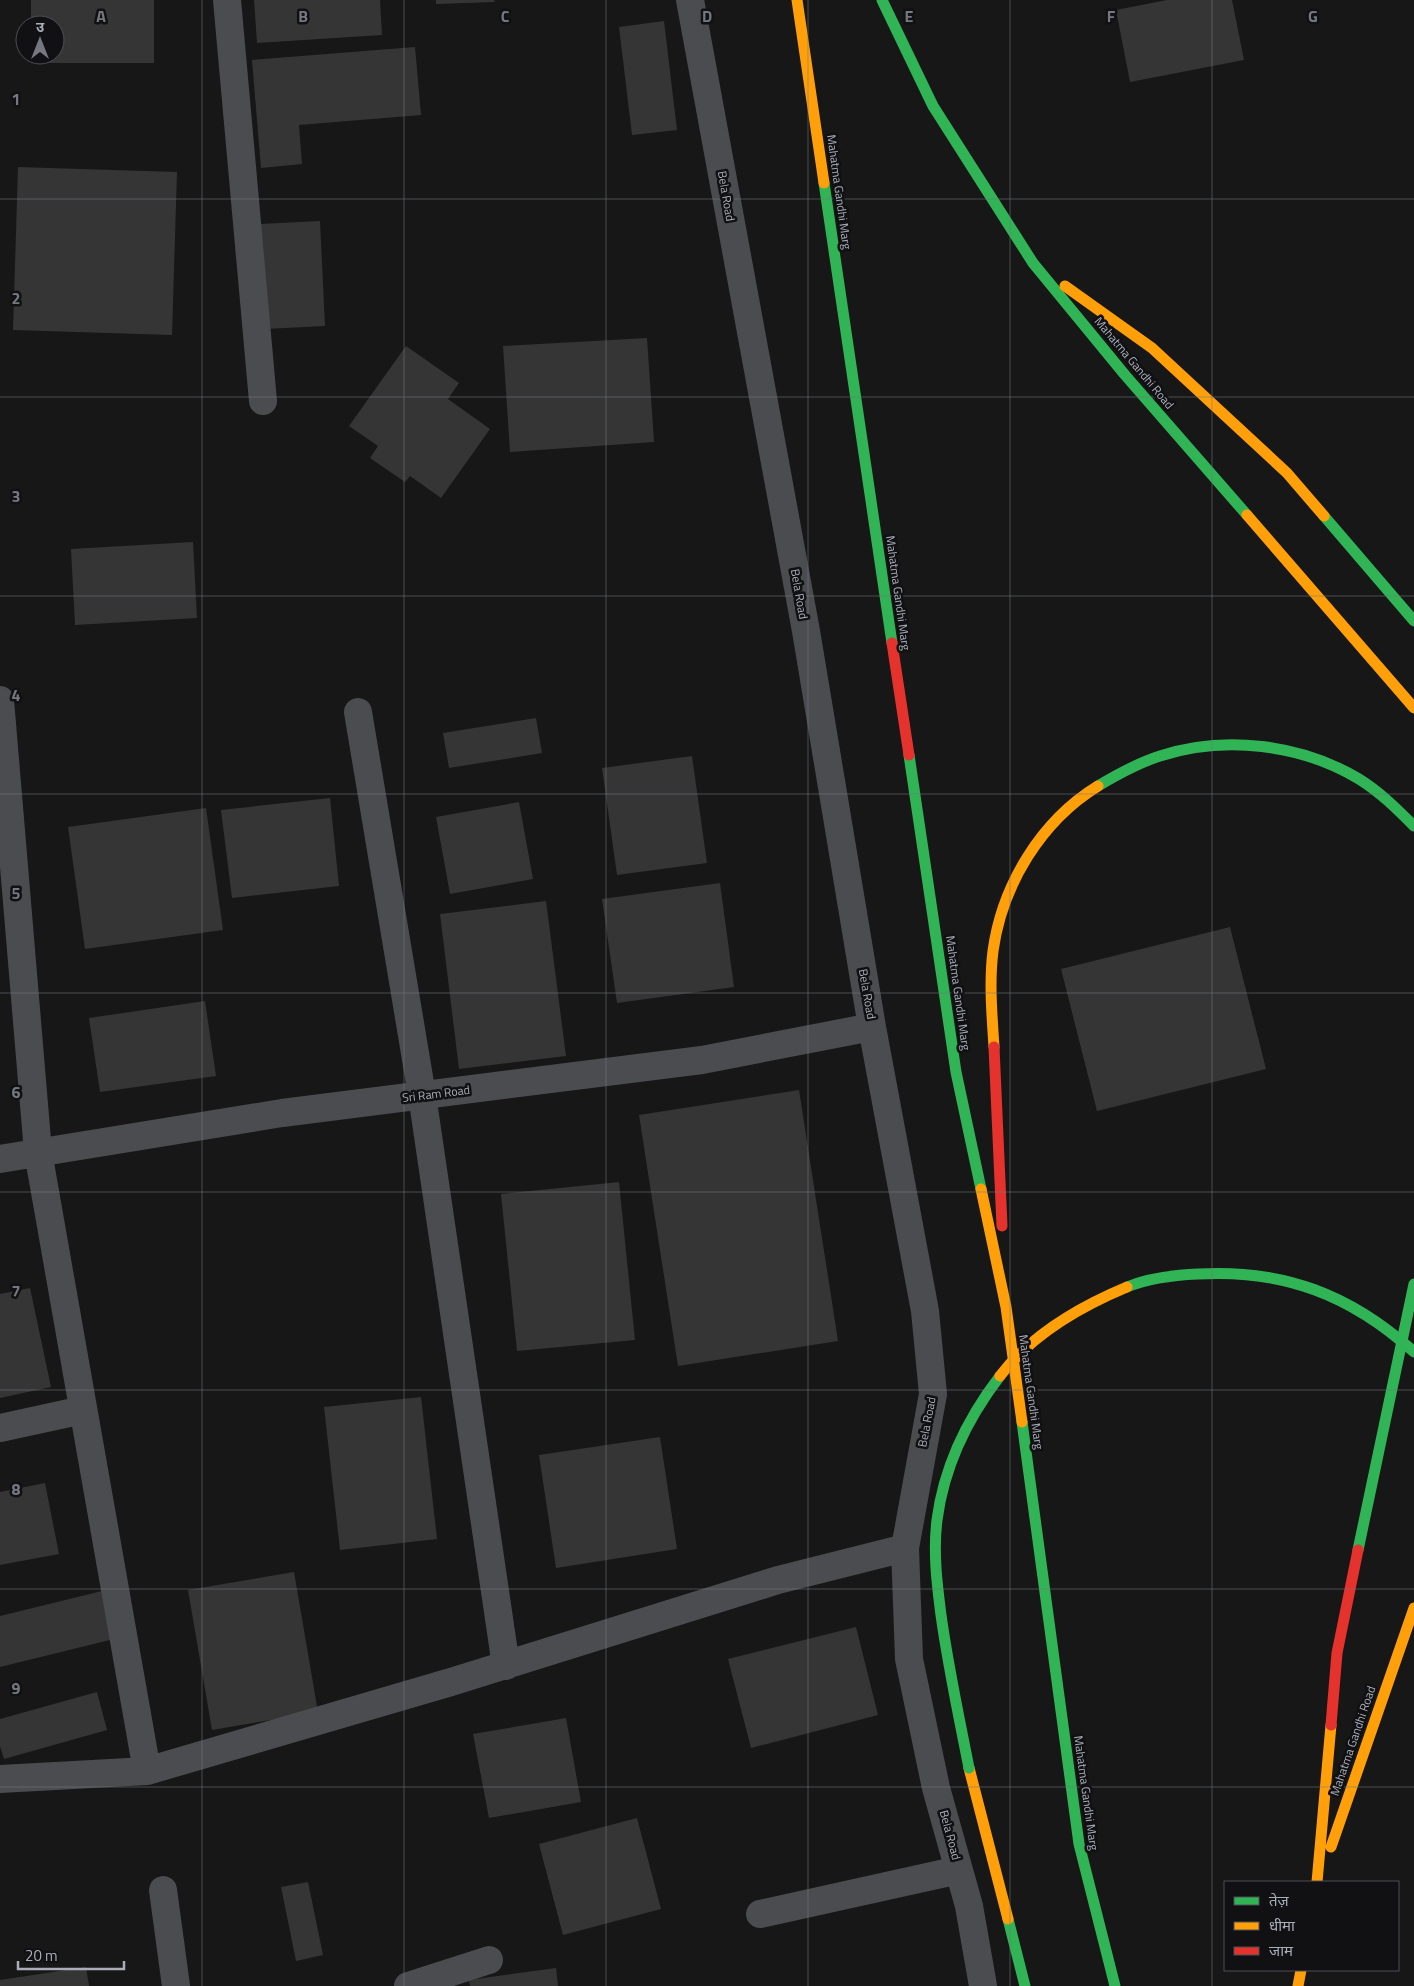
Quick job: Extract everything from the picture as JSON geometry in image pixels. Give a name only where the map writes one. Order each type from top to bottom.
[{"type":"highway","name":"Mahatma Gandhi Marg","points":[[797,0],[956,1072],[1006,1307],[1079,1844],[1115,1986]]},
{"type":"highway","name":"Mahatma Gandhi Road","points":[[882,0],[933,106],[1033,263],[1125,375],[1414,708]]},
{"type":"highway","points":[[1033,263],[1152,348],[1287,473],[1414,621]]},
{"type":"highway","points":[[1006,1307],[990,966],[999,919],[1017,874],[1044,834],[1078,799],[1118,772],[1163,754],[1211,745],[1259,745],[1306,756],[1351,774],[1390,802],[1414,826]]},
{"type":"highway","points":[[1025,1986],[969,1768],[948,1664],[935,1558],[939,1507],[952,1457],[974,1410],[1004,1369],[1042,1334],[1085,1305],[1132,1285],[1183,1274],[1234,1273],[1286,1280],[1342,1301],[1380,1322],[1414,1352]]},
{"type":"highway","points":[[1318,1881],[1337,1653],[1414,1284]]},
{"type":"highway","name":"Mahatma Gandhi Road","points":[[1318,1881],[1414,1608]]},
{"type":"highway","points":[[1298,1986],[1301,1971]]},
{"type":"street","points":[[227,0],[263,401]]},
{"type":"street","name":"Bela Road","points":[[690,0],[806,631],[872,1027],[925,1310],[933,1394],[905,1548],[909,1659],[936,1788],[969,1906],[983,1986]]},
{"type":"street","points":[[0,700],[38,1152],[147,1771]]},
{"type":"street","points":[[358,712],[422,1095],[506,1666]]},
{"type":"street","name":"Sri Ram Road","points":[[0,1159],[282,1113],[702,1060],[872,1027]]},
{"type":"street","points":[[0,1428],[83,1410]]},
{"type":"street","points":[[0,1779],[147,1771],[506,1666],[778,1580],[905,1548]]},
{"type":"street","points":[[760,1914],[959,1870]]},
{"type":"street","points":[[163,1890],[176,1986]]},
{"type":"street","points":[[408,1986],[489,1960]]},
{"type":"building","points":[[31,0],[154,0],[154,63],[65,63],[65,15],[31,15]]},
{"type":"building","points":[[254,0],[380,0],[382,35],[257,43]]},
{"type":"building","points":[[436,0],[494,0],[495,2],[436,4]]},
{"type":"building","points":[[1167,0],[1232,0],[1244,60],[1130,82],[1116,10]]},
{"type":"building","points":[[664,21],[677,130],[632,135],[619,27]]},
{"type":"building","points":[[415,47],[421,115],[299,125],[302,164],[261,168],[252,60]]},
{"type":"building","points":[[18,167],[177,172],[172,335],[13,330]]},
{"type":"building","points":[[320,221],[325,326],[265,329],[260,224]]},
{"type":"building","points":[[647,338],[654,442],[510,452],[503,346]]},
{"type":"building","points":[[406,346],[459,383],[448,399],[490,429],[441,498],[410,476],[405,482],[370,458],[378,446],[349,426]]},
{"type":"building","points":[[193,542],[197,618],[75,625],[71,549]]},
{"type":"building","points":[[536,718],[542,753],[449,768],[443,733]]},
{"type":"building","points":[[692,756],[707,863],[617,875],[602,768]]},
{"type":"building","points":[[330,798],[339,886],[232,898],[221,810]]},
{"type":"building","points":[[519,802],[533,879],[450,894],[436,817]]},
{"type":"building","points":[[206,808],[223,930],[85,949],[68,827]]},
{"type":"building","points":[[720,883],[734,987],[617,1003],[602,899]]},
{"type":"building","points":[[546,901],[566,1056],[459,1069],[440,914]]},
{"type":"building","points":[[1230,927],[1266,1069],[1097,1111],[1061,969]]},
{"type":"building","points":[[205,1001],[216,1076],[100,1092],[89,1018]]},
{"type":"building","points":[[799,1090],[838,1341],[678,1366],[639,1115]]},
{"type":"building","points":[[619,1182],[635,1340],[517,1351],[501,1194]]},
{"type":"building","points":[[30,1288],[51,1387],[0,1398],[0,1294]]},
{"type":"building","points":[[421,1397],[437,1539],[340,1550],[324,1407]]},
{"type":"building","points":[[660,1437],[677,1549],[556,1568],[539,1455]]},
{"type":"building","points":[[45,1483],[59,1554],[0,1565],[0,1492]]},
{"type":"building","points":[[294,1572],[318,1712],[212,1730],[188,1590]]},
{"type":"building","points":[[106,1590],[118,1638],[0,1667],[0,1616]]},
{"type":"building","points":[[856,1627],[878,1715],[751,1748],[728,1659]]},
{"type":"building","points":[[97,1692],[107,1730],[4,1759],[0,1746],[0,1719]]},
{"type":"building","points":[[566,1718],[581,1802],[489,1818],[473,1734]]},
{"type":"building","points":[[637,1818],[661,1909],[563,1935],[539,1844]]},
{"type":"building","points":[[308,1882],[323,1955],[296,1961],[281,1887]]},
{"type":"building","points":[[86,1967],[89,1986],[0,1986],[0,1980]]},
{"type":"building","points":[[556,1968],[558,1986],[470,1986],[469,1980]]},
{"type":"traffic: fast","points":[[882,0],[933,106],[1033,263],[1125,375],[1247,515]]},
{"type":"traffic: fast","points":[[824,183],[892,643]]},
{"type":"traffic: fast","points":[[1324,516],[1414,621]]},
{"type":"traffic: fast","points":[[1098,786],[1121,773],[1160,756],[1210,746],[1262,746],[1312,758],[1336,767],[1359,779],[1374,789],[1414,826]]},
{"type":"traffic: fast","points":[[909,755],[956,1072],[981,1189]]},
{"type":"traffic: fast","points":[[1127,1287],[1162,1277],[1198,1274],[1259,1276],[1288,1281],[1341,1301],[1366,1315],[1414,1352]]},
{"type":"traffic: fast","points":[[1358,1550],[1414,1284]]},
{"type":"traffic: fast","points":[[969,1768],[941,1615],[935,1544],[940,1500],[951,1462],[967,1426],[1000,1376]]},
{"type":"traffic: fast","points":[[1022,1422],[1079,1844],[1115,1986]]},
{"type":"traffic: fast","points":[[1008,1919],[1025,1986]]},
{"type":"traffic: slow","points":[[797,0],[824,183]]},
{"type":"traffic: slow","points":[[1065,286],[1152,348],[1287,473],[1324,516]]},
{"type":"traffic: slow","points":[[1247,515],[1414,708]]},
{"type":"traffic: slow","points":[[994,1047],[991,975],[993,951],[1005,902],[1015,879],[1042,836],[1077,800],[1098,786]]},
{"type":"traffic: slow","points":[[981,1189],[1006,1307],[1022,1422]]},
{"type":"traffic: slow","points":[[1000,1376],[1027,1347],[1058,1323],[1091,1303],[1127,1287]]},
{"type":"traffic: slow","points":[[1331,1847],[1414,1608]]},
{"type":"traffic: slow","points":[[1317,1881],[1331,1725]]},
{"type":"traffic: slow","points":[[969,1768],[1008,1919]]},
{"type":"traffic: slow","points":[[1298,1986],[1301,1971]]},
{"type":"traffic: jam","points":[[892,643],[909,755]]},
{"type":"traffic: jam","points":[[994,1047],[1002,1226]]},
{"type":"traffic: jam","points":[[1331,1725],[1337,1653],[1358,1550]]}]
